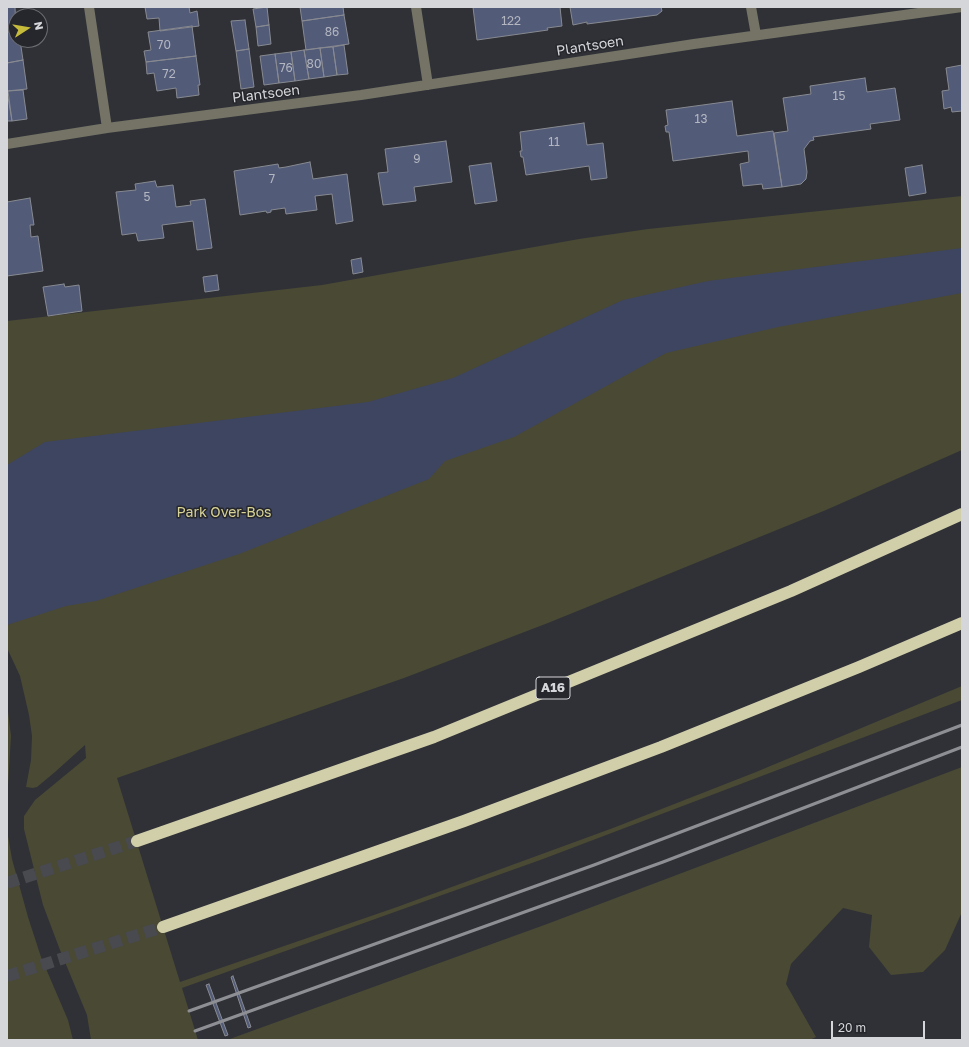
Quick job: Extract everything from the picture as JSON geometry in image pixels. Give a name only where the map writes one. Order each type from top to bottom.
[{"type":"highway","name":"A16","points":[[137,841],[434,737],[791,591],[962,514]]},
{"type":"highway","points":[[163,927],[457,824],[632,758],[859,667],[962,623]]},
{"type":"street","points":[[89,7],[106,128]]},
{"type":"street","points":[[416,7],[428,85]]},
{"type":"street","points":[[751,7],[756,35]]},
{"type":"street","name":"Plantsoen","points":[[7,144],[106,128],[428,85],[756,35],[962,7]]},
{"type":"green space","name":"Park Over-Bos","points":[[962,196],[962,450],[826,510],[548,623],[404,678],[117,778],[180,982],[397,907],[613,828],[756,772],[962,686],[962,700],[543,859],[182,988],[198,1040],[91,1040],[87,1015],[43,905],[24,829],[24,816],[35,800],[86,758],[85,745],[37,787],[26,787],[31,760],[32,736],[20,676],[7,648],[7,321],[322,285],[579,239],[648,229]]},
{"type":"green space","points":[[7,703],[11,736],[7,803]]},
{"type":"green space","points":[[962,767],[962,912],[945,950],[923,972],[891,975],[869,947],[872,915],[843,908],[791,964],[786,984],[816,1037],[810,1040],[227,1040],[547,924]]},
{"type":"green space","points":[[7,830],[12,859],[28,917],[41,957],[68,1020],[73,1040],[7,1040]]},
{"type":"water","points":[[962,248],[962,293],[778,327],[666,353],[514,437],[445,461],[429,479],[239,554],[96,601],[66,606],[7,625],[7,465],[45,442],[368,402],[453,378],[623,300],[708,281]]},
{"type":"building","points":[[7,7],[15,7],[8,8],[7,32]]},
{"type":"building","points":[[145,7],[189,7],[190,13],[197,11],[199,26],[160,31],[159,18],[147,19]]},
{"type":"building","points":[[267,7],[269,25],[256,27],[253,9]]},
{"type":"building","points":[[300,7],[343,7],[344,15],[302,21]]},
{"type":"building","points":[[473,7],[560,7],[562,26],[547,28],[548,30],[477,40]]},
{"type":"building","points":[[570,7],[661,7],[662,11],[657,15],[587,24],[587,22],[573,25]]},
{"type":"building","points":[[344,15],[349,44],[306,50],[302,21]]},
{"type":"building","points":[[245,20],[249,49],[236,51],[231,21]]},
{"type":"building","points":[[269,25],[271,44],[258,46],[256,27]]},
{"type":"building","points":[[192,26],[196,56],[146,62],[144,51],[151,50],[148,32]]},
{"type":"building","points":[[7,32],[8,48],[21,48],[23,60],[7,63]]},
{"type":"building","points":[[344,45],[348,74],[337,75],[333,47]]},
{"type":"building","points":[[333,47],[337,75],[324,77],[320,48]]},
{"type":"building","points":[[320,48],[324,77],[309,79],[304,50]]},
{"type":"building","points":[[249,49],[254,87],[241,89],[236,51]]},
{"type":"building","points":[[304,50],[309,79],[295,81],[291,52]]},
{"type":"building","points":[[291,52],[295,81],[279,83],[275,54]]},
{"type":"building","points":[[275,54],[279,83],[264,85],[260,56]]},
{"type":"building","points":[[196,56],[200,85],[198,85],[199,95],[177,98],[176,88],[157,91],[154,73],[147,74],[146,62]]},
{"type":"building","points":[[23,60],[27,89],[7,91],[7,63]]},
{"type":"building","points":[[962,65],[962,111],[952,112],[951,107],[944,109],[942,91],[949,90],[946,68]]},
{"type":"building","points":[[865,78],[867,92],[895,88],[900,120],[870,124],[871,129],[813,137],[814,140],[810,141],[804,149],[807,172],[806,179],[801,184],[782,187],[774,133],[788,131],[783,98],[811,94],[810,86]]},
{"type":"building","points":[[23,90],[27,119],[12,121],[8,91]]},
{"type":"building","points":[[7,91],[12,121],[7,121]]},
{"type":"building","points":[[732,101],[737,136],[773,131],[782,187],[763,189],[762,184],[743,186],[740,164],[749,162],[748,151],[673,161],[669,132],[666,132],[665,126],[668,125],[666,110]]},
{"type":"building","points":[[584,123],[587,145],[603,143],[607,178],[591,180],[589,166],[526,175],[523,157],[521,157],[520,151],[522,151],[520,132]]},
{"type":"building","points":[[446,141],[452,182],[414,187],[416,201],[383,205],[378,173],[388,172],[385,149]]},
{"type":"building","points":[[310,162],[313,179],[347,174],[353,221],[336,224],[332,194],[315,196],[317,210],[286,214],[285,208],[271,210],[271,212],[267,213],[266,211],[240,215],[234,171],[278,164],[279,168]]},
{"type":"building","points":[[491,163],[497,201],[475,204],[469,166]]},
{"type":"building","points":[[922,165],[926,193],[909,196],[905,168]]},
{"type":"building","points":[[155,181],[157,187],[173,185],[176,207],[191,205],[190,201],[205,199],[212,248],[197,250],[193,221],[162,225],[164,238],[138,241],[136,233],[122,235],[116,192],[136,190],[135,184]]},
{"type":"building","points":[[30,198],[34,225],[30,225],[31,237],[38,236],[43,271],[7,276],[7,202]]},
{"type":"building","points":[[361,258],[363,272],[353,274],[351,260]]},
{"type":"building","points":[[217,275],[219,290],[205,292],[203,277]]},
{"type":"building","points":[[64,284],[65,287],[79,285],[82,311],[48,316],[43,287]]},
{"type":"building","points":[[233,976],[251,1027],[248,1028],[231,977]]},
{"type":"building","points":[[209,984],[228,1035],[225,1036],[206,985]]},
{"type":"tunnel","points":[[7,883],[137,841]]},
{"type":"tunnel","points":[[7,976],[163,927]]},
{"type":"railway","points":[[189,1011],[594,865],[962,725]]},
{"type":"railway","points":[[195,1031],[663,862],[962,747]]}]
